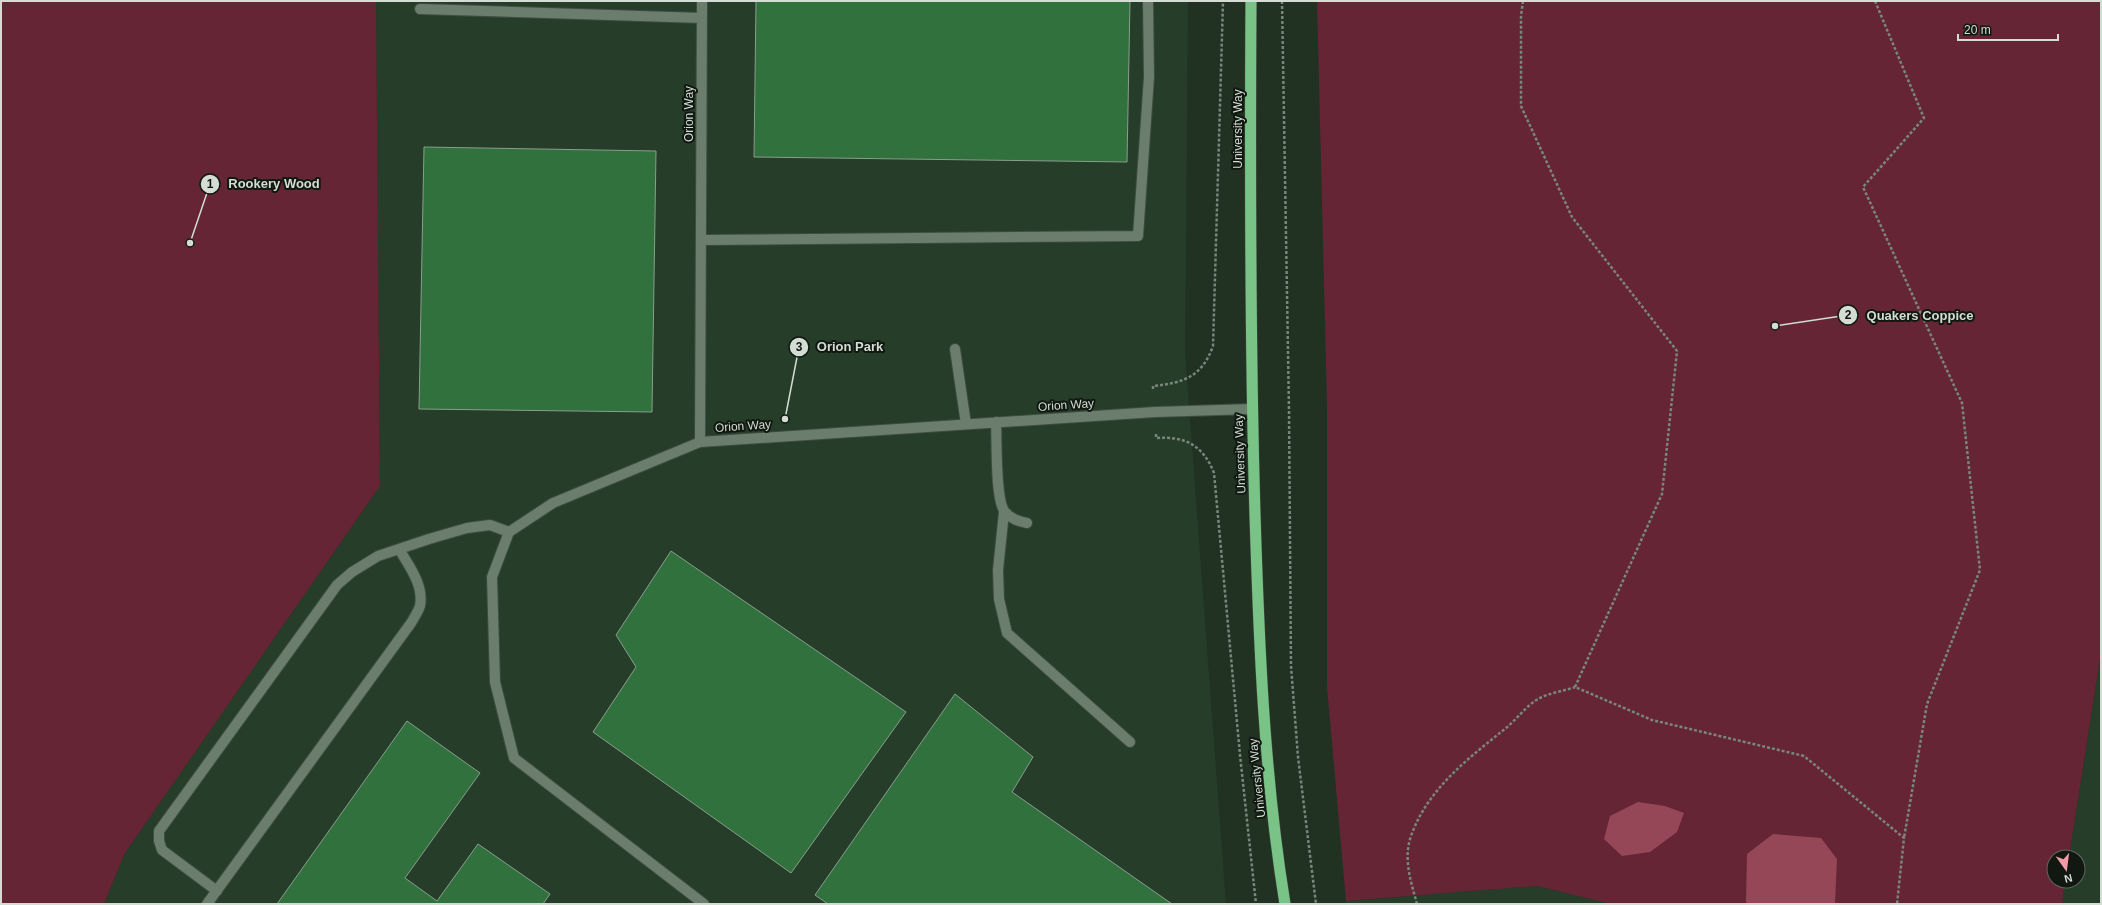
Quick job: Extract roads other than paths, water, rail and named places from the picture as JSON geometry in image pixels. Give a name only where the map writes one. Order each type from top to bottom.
[{"type":"highway","name":"University Way","points":[[1251,1],[1252,409],[1261,676],[1268,759],[1285,904]]},
{"type":"lane","name":"Orion Way","points":[[702,1],[700,442],[1155,412],[1252,409]]},
{"type":"lane","points":[[701,240],[1138,236],[1149,77],[1148,1]]},
{"type":"lane","points":[[420,9],[702,18]]},
{"type":"lane","points":[[955,349],[966,424]]},
{"type":"lane","points":[[996,422],[999,497],[1004,512],[998,570],[999,599],[1006,633],[1130,742]]},
{"type":"lane","points":[[700,442],[553,503],[509,532],[492,577],[495,682],[514,758],[704,904]]},
{"type":"lane","points":[[1004,512],[1015,520],[1027,523]]},
{"type":"lane","points":[[217,891],[162,850],[159,841],[160,831],[337,585],[352,572],[378,556],[467,528],[490,525],[509,532]]},
{"type":"lane","points":[[207,904],[412,623],[420,606],[420,590],[415,576],[399,549]]},
{"type":"place","name":"Rookery Wood","points":[[190,243]]},
{"type":"place","name":"Quakers Coppice","points":[[1775,326]]},
{"type":"place","name":"Orion Park","points":[[785,419]]}]
